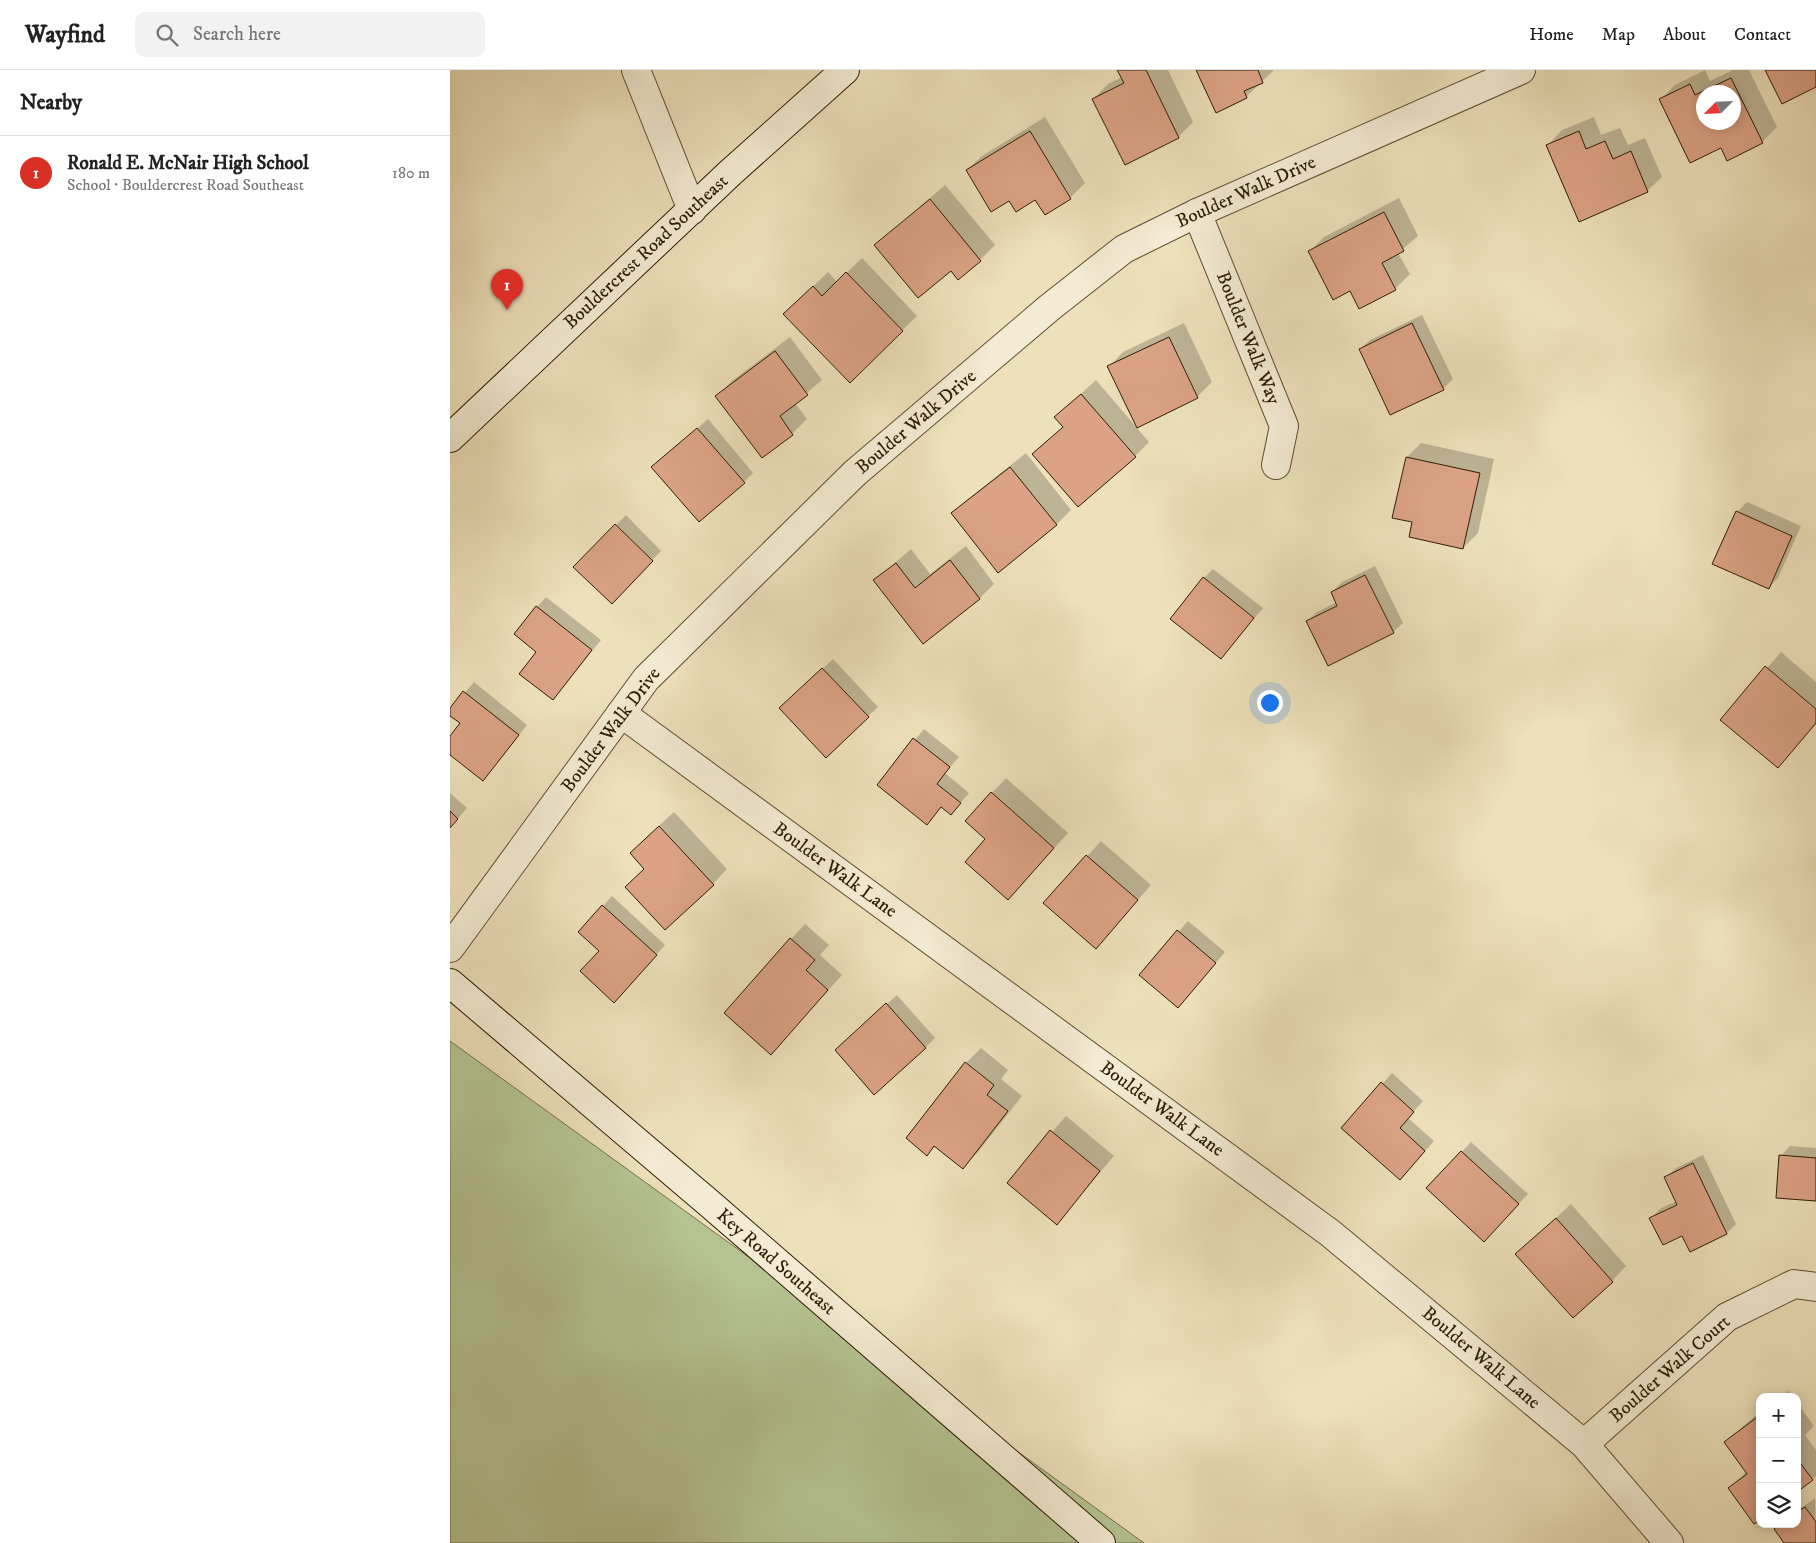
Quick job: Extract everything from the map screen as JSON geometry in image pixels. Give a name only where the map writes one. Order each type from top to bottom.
[{"type":"street","points":[[636,70],[692,210]]},
{"type":"street","name":"Bouldercrest Road Southeast","points":[[450,438],[692,210],[845,70]]},
{"type":"street","name":"Boulder Walk Drive","points":[[450,948],[646,679],[855,473],[1049,308],[1124,249],[1197,213],[1521,70]]},
{"type":"street","name":"Boulder Walk Way","points":[[1197,213],[1284,426],[1276,465]]},
{"type":"street","name":"Boulder Walk Lane","points":[[621,713],[1330,1233],[1584,1444],[1669,1543]]},
{"type":"street","name":"Key Road Southeast","points":[[450,983],[710,1204],[1101,1543]]},
{"type":"street","name":"Boulder Walk Court","points":[[1584,1444],[1727,1318],[1794,1284],[1816,1287]]},
{"type":"green space","points":[[450,1041],[1144,1543],[450,1543]]},
{"type":"building","points":[[1117,70],[1146,70],[1179,138],[1125,165],[1092,99],[1124,83]]},
{"type":"building","points":[[1196,70],[1258,70],[1263,83],[1244,91],[1247,98],[1216,113]]},
{"type":"building","points":[[1765,70],[1816,70],[1816,87],[1782,104]]},
{"type":"building","points":[[1731,78],[1734,85],[1716,85]]},
{"type":"building","points":[[1690,84],[1696,95],[1696,130],[1741,130],[1741,98],[1763,143],[1727,161],[1721,148],[1690,163],[1659,99]]},
{"type":"building","points":[[1030,131],[1071,199],[1045,215],[1035,200],[1016,212],[1009,201],[991,212],[966,170]]},
{"type":"building","points":[[1579,131],[1586,149],[1605,141],[1613,159],[1631,151],[1648,192],[1579,222],[1546,145]]},
{"type":"building","points":[[930,199],[981,261],[958,280],[951,271],[918,298],[874,245]]},
{"type":"building","points":[[1384,212],[1404,251],[1382,263],[1396,290],[1359,309],[1350,291],[1333,300],[1308,251]]},
{"type":"building","points":[[846,272],[903,331],[850,383],[783,314],[813,286],[822,296]]},
{"type":"building","points":[[1412,323],[1444,390],[1390,415],[1359,349]]},
{"type":"building","points":[[1169,337],[1198,398],[1137,428],[1107,366]]},
{"type":"building","points":[[775,351],[808,395],[780,416],[793,435],[762,458],[715,396]]},
{"type":"building","points":[[1081,394],[1136,457],[1078,507],[1032,454],[1063,427],[1054,417]]},
{"type":"building","points":[[697,428],[745,483],[699,522],[651,467]]},
{"type":"building","points":[[1406,457],[1480,473],[1463,549],[1409,537],[1412,522],[1392,518]]},
{"type":"building","points":[[1010,467],[1057,525],[998,573],[951,513]]},
{"type":"building","points":[[1736,511],[1792,536],[1769,589],[1712,564]]},
{"type":"building","points":[[615,524],[653,561],[612,604],[573,567]]},
{"type":"building","points":[[950,560],[980,599],[923,644],[873,580],[896,563],[915,588]]},
{"type":"building","points":[[1365,575],[1394,633],[1328,666],[1306,621],[1337,606],[1331,592]]},
{"type":"building","points":[[1203,577],[1254,618],[1221,659],[1170,619]]},
{"type":"building","points":[[536,606],[592,650],[553,700],[519,674],[536,652],[514,634]]},
{"type":"building","points":[[1765,666],[1816,709],[1816,723],[1778,768],[1720,720]]},
{"type":"building","points":[[822,668],[869,717],[826,758],[779,708]]},
{"type":"building","points":[[463,691],[519,735],[483,781],[450,755],[450,736],[460,723],[450,716],[450,708]]},
{"type":"building","points":[[913,738],[950,767],[937,784],[961,803],[951,815],[941,807],[927,825],[877,785]]},
{"type":"building","points":[[991,792],[1054,848],[1008,900],[965,862],[985,839],[965,821]]},
{"type":"building","points":[[450,811],[458,819],[450,828]]},
{"type":"building","points":[[659,826],[714,885],[665,930],[625,887],[644,869],[630,853]]},
{"type":"building","points":[[1086,855],[1138,900],[1096,949],[1043,903]]},
{"type":"building","points":[[602,905],[657,955],[614,1003],[580,971],[599,951],[578,932]]},
{"type":"building","points":[[1177,930],[1216,963],[1178,1008],[1139,975]]},
{"type":"building","points":[[790,938],[815,960],[806,970],[828,990],[771,1055],[724,1013]]},
{"type":"building","points":[[886,1003],[926,1048],[874,1095],[835,1050]]},
{"type":"building","points":[[965,1062],[994,1085],[987,1095],[1008,1111],[963,1169],[934,1146],[927,1156],[906,1138]]},
{"type":"building","points":[[1381,1082],[1414,1112],[1400,1128],[1425,1151],[1400,1180],[1341,1128]]},
{"type":"building","points":[[1050,1130],[1100,1171],[1057,1225],[1007,1183]]},
{"type":"building","points":[[1461,1151],[1519,1204],[1484,1242],[1426,1188]]},
{"type":"building","points":[[1779,1155],[1816,1158],[1816,1201],[1776,1198]]},
{"type":"building","points":[[1693,1163],[1727,1234],[1690,1252],[1682,1236],[1663,1245],[1649,1218],[1677,1205],[1664,1177]]},
{"type":"building","points":[[1556,1218],[1613,1282],[1573,1318],[1515,1254]]},
{"type":"building","points":[[1756,1418],[1756,1523],[1754,1524],[1728,1488],[1747,1474],[1724,1442]]},
{"type":"building","points":[[1801,1464],[1813,1480],[1801,1489]]},
{"type":"building","points":[[1805,1507],[1816,1522],[1816,1543],[1784,1543],[1774,1529],[1801,1528],[1801,1510]]},
{"type":"place","name":"Ronald E. McNair High School","points":[[507,310]]}]
